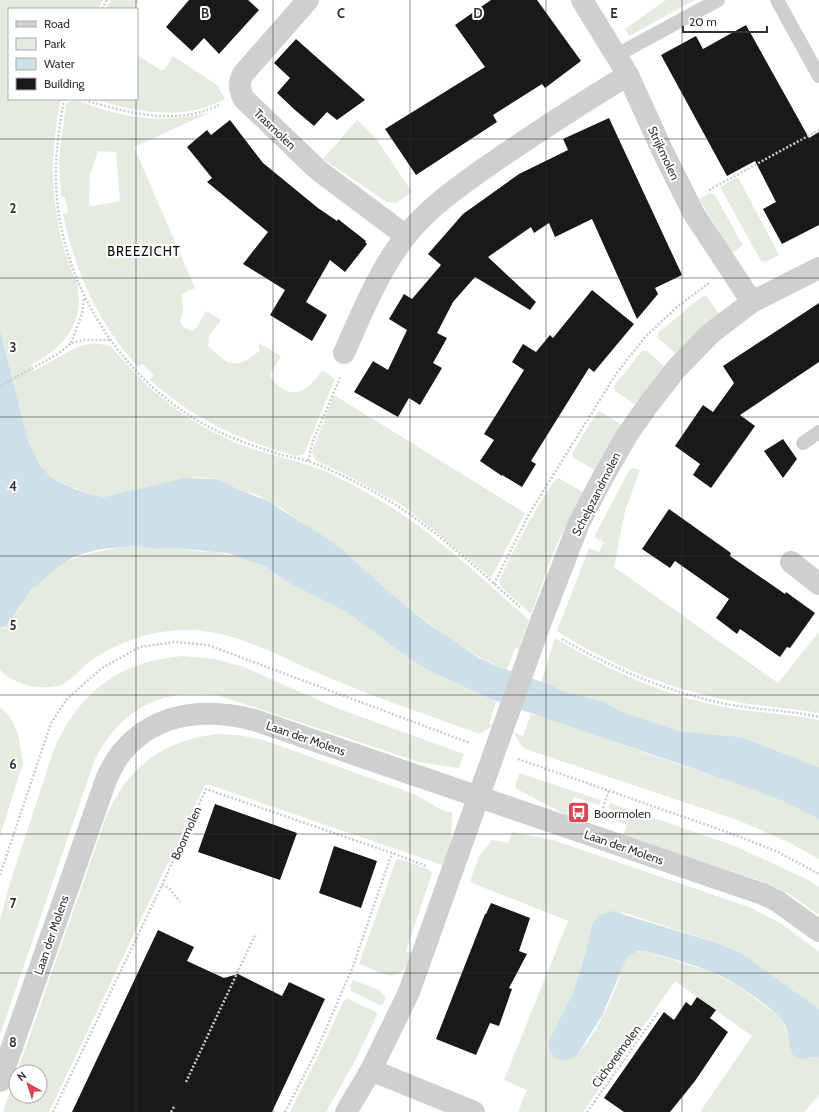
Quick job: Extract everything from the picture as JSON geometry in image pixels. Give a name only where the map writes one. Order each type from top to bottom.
[{"type":"street","points":[[240,90],[239,82],[243,74],[308,0]]},
{"type":"street","name":"Strijkmolen","points":[[582,0],[628,75],[663,152],[694,214],[752,302]]},
{"type":"street","points":[[344,352],[380,274],[406,236],[434,207],[463,184],[564,114],[628,75]]},
{"type":"street","name":"Trasmolen","points":[[240,90],[244,99],[318,170],[406,236]]},
{"type":"street","name":"Schelpzandmolen","points":[[478,797],[504,729],[530,652],[579,523],[627,435],[676,369],[711,333],[752,302],[819,268]]},
{"type":"street","points":[[791,562],[819,584]]},
{"type":"street","name":"Laan der Molens","points":[[0,1081],[107,777],[123,750],[140,736],[158,724],[189,714],[203,713],[235,716],[763,894],[777,901],[819,931]]},
{"type":"street","points":[[346,1112],[371,1070],[409,992],[478,797]]},
{"type":"street","points":[[371,1070],[474,1112]]},
{"type":"lane","points":[[617,55],[718,0]]},
{"type":"lane","points":[[777,0],[819,76]]},
{"type":"lane","points":[[803,443],[819,432]]},
{"type":"path","points":[[84,100],[126,112],[161,117],[192,113],[213,108],[227,102],[240,90]]},
{"type":"path","points":[[64,100],[56,157],[57,194],[64,237],[84,296],[111,340],[147,382],[168,400],[216,431],[281,455],[308,461],[313,441],[346,364],[344,352]]},
{"type":"path","points":[[688,202],[819,130]]},
{"type":"path","points":[[494,584],[529,514],[590,412],[616,374],[646,336],[672,312],[729,268]]},
{"type":"path","points":[[72,344],[82,314],[84,296]]},
{"type":"path","points":[[0,386],[58,354],[72,344],[85,340],[111,340]]},
{"type":"path","name":"Boormolen","points":[[53,1112],[162,885],[206,789],[392,852],[451,876]]},
{"type":"path","points":[[603,808],[609,790]]},
{"type":"path","points":[[285,1112],[315,1054],[352,970],[392,852]]},
{"type":"path","points":[[162,885],[170,888],[180,902]]},
{"type":"path","points":[[186,1082],[256,933]]},
{"type":"path","name":"Cichoreimolen","points":[[586,1112],[659,1011]]},
{"type":"path","points":[[171,1112],[175,1105]]},
{"type":"green space","points":[[0,0],[103,0],[99,8],[8,8],[8,100],[61,100],[53,158],[55,201],[62,241],[77,283],[79,302],[74,325],[68,335],[61,344],[31,365],[34,371],[77,347],[94,343],[111,346],[139,378],[155,392],[188,417],[206,428],[224,438],[244,446],[305,464],[332,474],[383,502],[406,517],[448,549],[529,620],[519,649],[515,648],[507,670],[479,657],[448,638],[395,597],[345,552],[283,509],[255,494],[242,491],[218,479],[195,477],[104,497],[89,494],[51,478],[40,465],[28,440],[0,330]]},
{"type":"green space","points":[[111,0],[139,0],[135,8],[106,8]]},
{"type":"green space","points":[[666,0],[695,0],[629,36],[625,29]]},
{"type":"green space","points":[[138,56],[161,70],[165,69],[173,56],[217,85],[225,99],[193,111],[177,113],[143,111],[96,100],[138,100]]},
{"type":"green space","points":[[73,100],[108,111],[135,117],[160,119],[184,117],[211,112],[134,147],[195,288],[182,294],[183,311],[180,321],[183,327],[192,331],[197,327],[206,311],[221,320],[209,336],[208,346],[221,358],[232,363],[238,363],[251,357],[259,351],[259,343],[281,356],[270,375],[272,380],[277,385],[289,392],[301,391],[311,385],[322,370],[335,379],[304,454],[296,456],[275,450],[236,435],[201,418],[184,407],[150,380],[154,375],[142,364],[138,367],[111,333],[90,296],[81,276],[63,214],[68,213],[65,197],[61,197],[59,159],[66,104]],"holes":[[[98,151],[116,152],[120,201],[92,206],[89,204],[90,175]]]},
{"type":"green space","points":[[357,120],[375,137],[412,192],[396,203],[387,202],[323,159]]},
{"type":"green space","points":[[738,177],[779,255],[766,262],[761,261],[720,187]]},
{"type":"green space","points":[[710,193],[715,195],[742,244],[741,247],[732,253],[699,199]]},
{"type":"green space","points":[[704,295],[719,314],[676,354],[657,337],[658,333]]},
{"type":"green space","points":[[642,351],[647,351],[665,367],[636,405],[615,391],[614,386]]},
{"type":"green space","points":[[334,395],[525,513],[491,578],[399,503],[341,472],[316,461],[312,452]]},
{"type":"green space","points":[[599,411],[622,425],[595,470],[574,458],[572,454],[590,423]]},
{"type":"green space","points":[[634,468],[640,470],[625,511],[614,567],[778,683],[819,632],[819,713],[737,702],[666,684],[644,676],[600,656],[557,631],[589,548],[599,552],[604,542],[594,537],[630,469]]},
{"type":"green space","points":[[558,478],[583,492],[556,546],[531,614],[501,587],[499,582],[517,544],[536,510],[552,484]]},
{"type":"green space","points":[[138,546],[155,549],[174,548],[204,552],[213,551],[251,560],[265,566],[289,583],[345,611],[407,657],[428,670],[496,702],[489,724],[493,725],[480,734],[363,692],[256,645],[220,634],[201,631],[170,631],[133,639],[99,655],[86,664],[64,684],[53,687],[36,687],[20,683],[13,680],[0,670],[0,627],[5,628],[31,591],[42,579],[54,569],[80,556]]},
{"type":"green space","points":[[555,638],[617,671],[639,681],[683,697],[729,708],[819,720],[819,767],[741,737],[679,731],[620,711],[603,701],[561,691],[541,682]]},
{"type":"green space","points":[[182,656],[214,659],[244,667],[339,709],[464,754],[459,768],[419,762],[217,695],[178,695],[161,699],[145,706],[130,715],[117,727],[105,742],[95,759],[0,1035],[0,920],[9,886],[54,749],[64,729],[76,711],[89,696],[104,683],[139,665],[159,659]]},
{"type":"green space","points":[[0,707],[9,716],[18,734],[23,763],[0,836]]},
{"type":"green space","points":[[531,714],[566,724],[652,755],[765,792],[802,809],[819,819],[819,859],[788,842],[740,821],[523,748],[513,732],[523,736]]},
{"type":"green space","points":[[218,734],[238,735],[264,740],[414,794],[444,811],[452,813],[451,848],[445,866],[210,785],[205,785],[49,1112],[3,1112],[8,1097],[8,1104],[48,1104],[48,1064],[20,1064],[106,817],[115,799],[125,783],[150,759],[164,749],[180,742]]},
{"type":"green space","points":[[519,773],[601,800],[599,805],[574,797],[568,816],[515,788]]},
{"type":"green space","points":[[610,803],[735,846],[808,880],[819,887],[819,915],[789,894],[764,882],[623,835],[627,825],[613,820],[615,811],[608,808]]},
{"type":"green space","points":[[512,832],[553,840],[749,907],[782,924],[819,952],[819,1009],[741,953],[717,943],[622,912],[587,948],[573,993],[562,1017],[565,1061],[573,1057],[581,1050],[597,1028],[604,1015],[618,982],[623,965],[628,956],[636,952],[645,951],[711,972],[740,987],[777,1015],[784,1023],[794,1056],[798,1058],[819,1057],[819,1095],[804,1112],[700,1112],[752,1036],[675,981],[583,1112],[518,1112],[527,1090],[504,1080],[568,921],[470,882],[479,856],[492,840],[508,843]]},
{"type":"green space","points":[[400,859],[430,870],[432,874],[406,951],[414,954],[402,971],[397,975],[391,976],[359,964],[396,860]]},
{"type":"green space","points":[[353,980],[379,990],[386,998],[382,1006],[351,991],[350,986]]},
{"type":"green space","points":[[348,999],[376,1012],[377,1015],[356,1059],[326,1112],[290,1112],[344,1000]]},
{"type":"water","points":[[0,330],[28,440],[40,465],[51,478],[75,489],[104,497],[186,478],[218,479],[242,491],[266,500],[319,533],[345,552],[395,597],[430,625],[479,658],[502,668],[551,685],[561,691],[603,701],[620,711],[679,731],[741,737],[819,767],[819,819],[783,801],[744,786],[490,699],[428,670],[407,657],[345,611],[289,583],[265,566],[227,553],[174,548],[155,549],[138,546],[101,549],[82,554],[72,558],[54,570],[32,589],[6,627],[0,627]]},
{"type":"water","points":[[612,911],[717,943],[741,953],[819,1009],[819,1057],[800,1059],[795,1057],[793,1055],[784,1023],[770,1008],[739,986],[705,969],[645,951],[638,951],[627,957],[602,1016],[577,1055],[567,1060],[558,1059],[551,1052],[549,1041],[573,993],[587,948],[592,925],[599,915]]},
{"type":"building","points":[[189,0],[248,0],[259,10],[219,54],[204,38],[192,51],[166,27]]},
{"type":"building","points":[[491,0],[537,0],[581,61],[545,88],[542,84],[493,115],[497,122],[416,175],[385,129],[485,67],[455,25]]},
{"type":"building","points":[[746,25],[809,138],[819,132],[819,225],[782,244],[763,209],[776,202],[755,161],[727,176],[661,55],[696,36],[703,49]]},
{"type":"building","points":[[296,39],[365,100],[337,120],[327,112],[314,126],[295,110],[277,93],[290,78],[274,63]]},
{"type":"building","points":[[609,118],[682,275],[655,288],[658,294],[637,319],[592,219],[555,237],[549,223],[534,233],[531,227],[488,257],[536,302],[530,310],[475,277],[453,302],[437,333],[447,338],[433,363],[442,368],[420,405],[409,398],[398,417],[354,392],[373,361],[388,370],[407,330],[389,319],[404,294],[412,299],[441,265],[428,254],[463,214],[519,174],[568,150],[563,139]]},
{"type":"building","points":[[230,120],[263,163],[318,208],[337,221],[338,219],[366,241],[365,242],[367,244],[345,272],[330,260],[306,302],[327,315],[312,341],[270,315],[285,290],[243,264],[268,232],[207,182],[212,178],[187,147],[207,130],[211,135]]},
{"type":"building","points":[[592,290],[634,324],[594,372],[589,368],[531,461],[536,464],[522,487],[480,461],[494,440],[484,434],[524,370],[512,362],[523,344],[536,352],[550,335],[553,338]]},
{"type":"building","points":[[819,303],[819,362],[740,415],[755,426],[711,488],[693,475],[700,464],[675,446],[703,405],[713,412],[734,383],[723,366]]},
{"type":"building","points":[[783,439],[797,459],[783,478],[764,451]]},
{"type":"building","points":[[669,509],[731,553],[730,556],[785,594],[786,592],[815,613],[790,648],[787,647],[780,657],[740,629],[737,634],[716,618],[729,599],[675,561],[670,568],[642,549]]},
{"type":"building","points":[[215,804],[297,833],[280,880],[198,852]]},
{"type":"building","points":[[334,846],[377,861],[361,908],[319,893]]},
{"type":"building","points":[[491,903],[530,918],[519,951],[527,954],[509,988],[512,989],[499,1026],[490,1023],[476,1055],[436,1039],[485,914]]},
{"type":"building","points":[[158,930],[194,947],[187,961],[224,978],[238,974],[282,996],[289,982],[325,999],[272,1112],[72,1112]]},
{"type":"building","points":[[697,997],[716,1010],[710,1018],[728,1032],[695,1081],[670,1112],[624,1112],[604,1098],[664,1012],[674,1020],[686,1002],[691,1006]]},
{"type":"place","name":"Boormolen","points":[[578,813]]},
{"type":"district","name":"BREEZICHT","points":[[144,251]]}]
